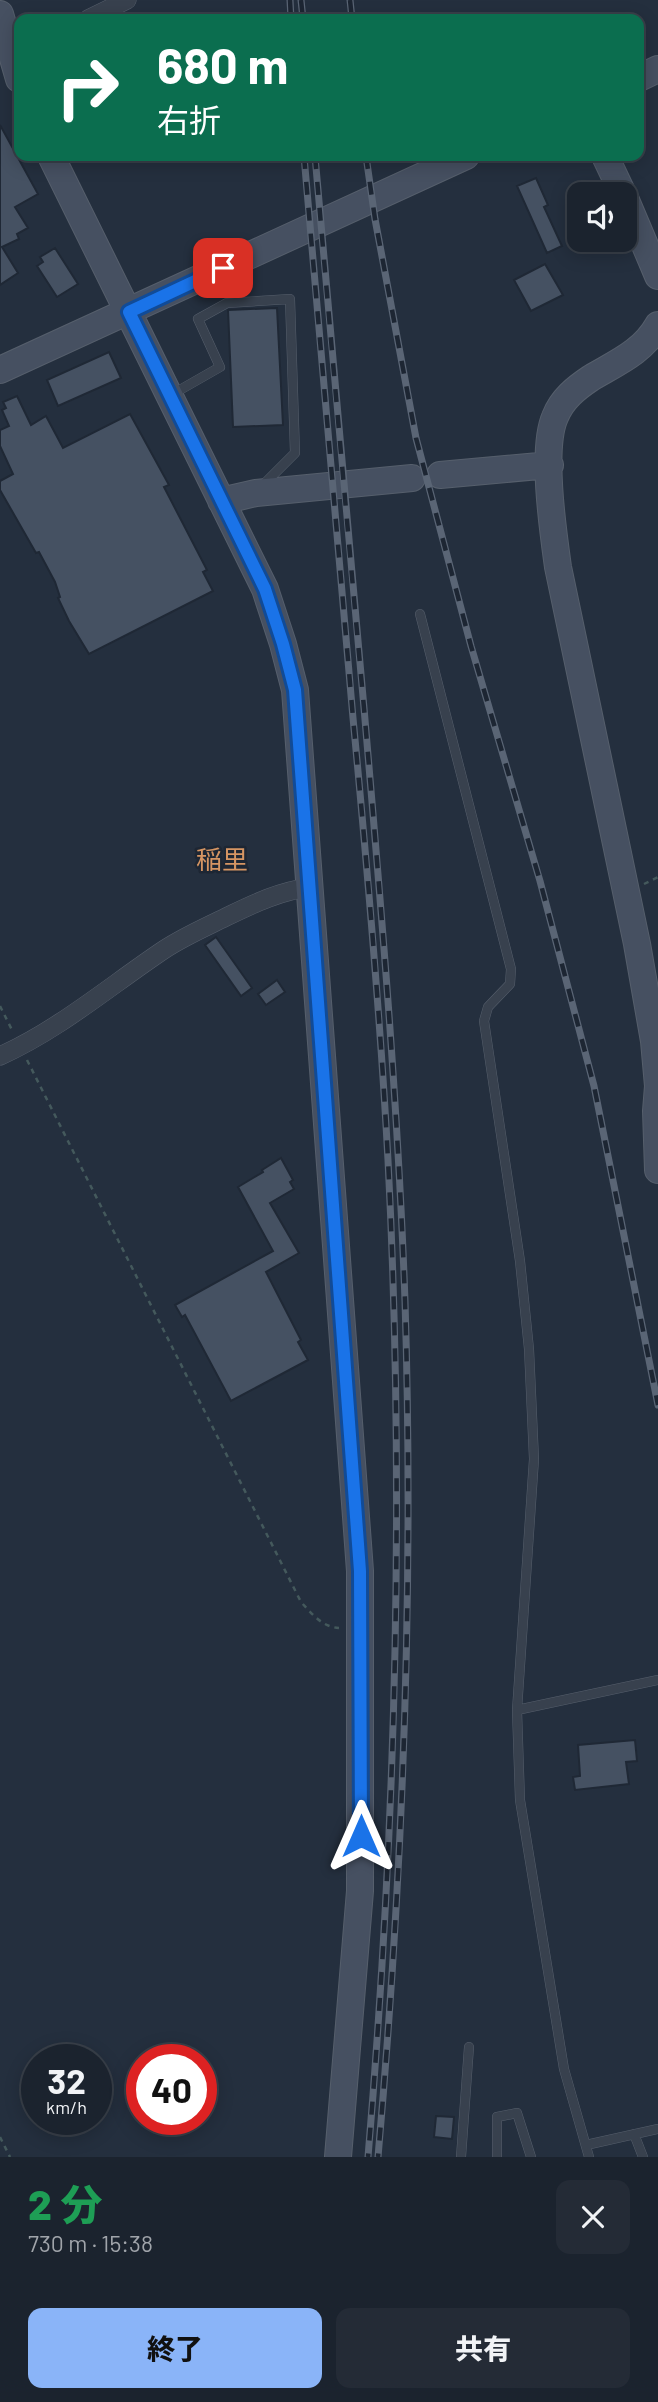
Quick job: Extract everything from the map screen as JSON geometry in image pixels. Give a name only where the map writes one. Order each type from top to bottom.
[{"type":"street","points":[[98,14],[127,0]]},
{"type":"street","points":[[0,14],[14,49]]},
{"type":"street","points":[[54,161],[265,589],[280,631],[295,690],[360,1571],[360,1891],[338,2157]]},
{"type":"street","points":[[0,370],[455,161]]},
{"type":"street","points":[[607,161],[617,182]]},
{"type":"street","points":[[637,227],[658,276]]},
{"type":"street","points":[[658,325],[645,344],[631,355],[571,393],[555,416],[549,435],[551,515],[558,567],[637,944],[654,1041],[658,1086],[658,1170]]},
{"type":"street","points":[[440,475],[550,465]]},
{"type":"street","points":[[220,501],[256,492],[412,478]]},
{"type":"street","points":[[0,1056],[21,1047],[55,1026],[183,939],[261,900],[286,890],[311,887]]},
{"type":"lane","points":[[169,396],[220,368],[198,319],[227,303],[290,299],[295,453],[256,492]]},
{"type":"lane","points":[[420,614],[511,969],[510,984],[488,1007],[484,1021],[520,1261],[529,1349],[534,1459],[517,1710],[520,1800],[564,2069],[589,2157]]},
{"type":"lane","points":[[517,1710],[658,1680]]},
{"type":"lane","points":[[461,2157],[470,2047]]},
{"type":"lane","points":[[497,2157],[497,2118],[517,2113],[531,2157]]},
{"type":"lane","points":[[586,2145],[658,2129]]},
{"type":"lane","points":[[634,2134],[643,2157]]},
{"type":"path","points":[[0,1006],[302,1602],[317,1619],[331,1628],[360,1631]]},
{"type":"path","points":[[0,2137],[10,2157]]},
{"type":"building","points":[[0,125],[14,150],[14,161],[20,161],[38,194],[15,207],[28,228],[17,234],[19,239],[2,247],[18,273],[0,285]]},
{"type":"building","points":[[536,178],[548,205],[544,207],[562,246],[547,253],[517,186]]},
{"type":"building","points":[[55,248],[78,284],[57,297],[37,266],[43,262],[40,257]]},
{"type":"building","points":[[545,264],[563,295],[531,311],[514,280]]},
{"type":"building","points":[[277,308],[283,425],[233,427],[228,310]]},
{"type":"building","points":[[109,352],[121,378],[58,406],[47,380]]},
{"type":"building","points":[[17,396],[31,425],[46,416],[63,448],[130,414],[169,485],[164,487],[207,570],[203,572],[213,591],[89,654],[69,621],[58,598],[60,597],[55,582],[39,552],[36,553],[0,490],[0,481],[13,474],[0,446],[0,430],[9,426],[2,410],[6,408],[3,402]]},
{"type":"building","points":[[216,937],[252,988],[241,996],[205,945]]},
{"type":"building","points":[[277,980],[285,992],[266,1005],[258,994]]},
{"type":"building","points":[[281,1158],[293,1180],[290,1182],[294,1189],[270,1203],[299,1253],[266,1272],[301,1340],[298,1342],[308,1360],[231,1401],[185,1315],[182,1317],[175,1305],[273,1251],[238,1187]]},
{"type":"building","points":[[635,1740],[637,1761],[626,1762],[629,1784],[575,1790],[573,1777],[580,1776],[578,1745]]},
{"type":"building","points":[[436,2116],[454,2117],[452,2139],[434,2137]]},
{"type":"railway","points":[[290,0],[291,14]]},
{"type":"railway","points":[[301,0],[302,14]]},
{"type":"railway","points":[[350,0],[351,14]]},
{"type":"railway","points":[[304,161],[373,939],[385,1105],[393,1285],[397,1534],[395,1659],[385,1908],[368,2157]]},
{"type":"railway","points":[[315,161],[383,930],[405,1301],[408,1515],[404,1729],[394,1943],[378,2157]]},
{"type":"railway","points":[[367,161],[416,438],[471,646],[540,881],[594,1086],[658,1405]]},
{"type":"district","name":"稲里","points":[[222,858]]},
{"type":"route","points":[[223,268],[129,312],[265,589],[295,690],[360,1571],[361,1836]]}]
